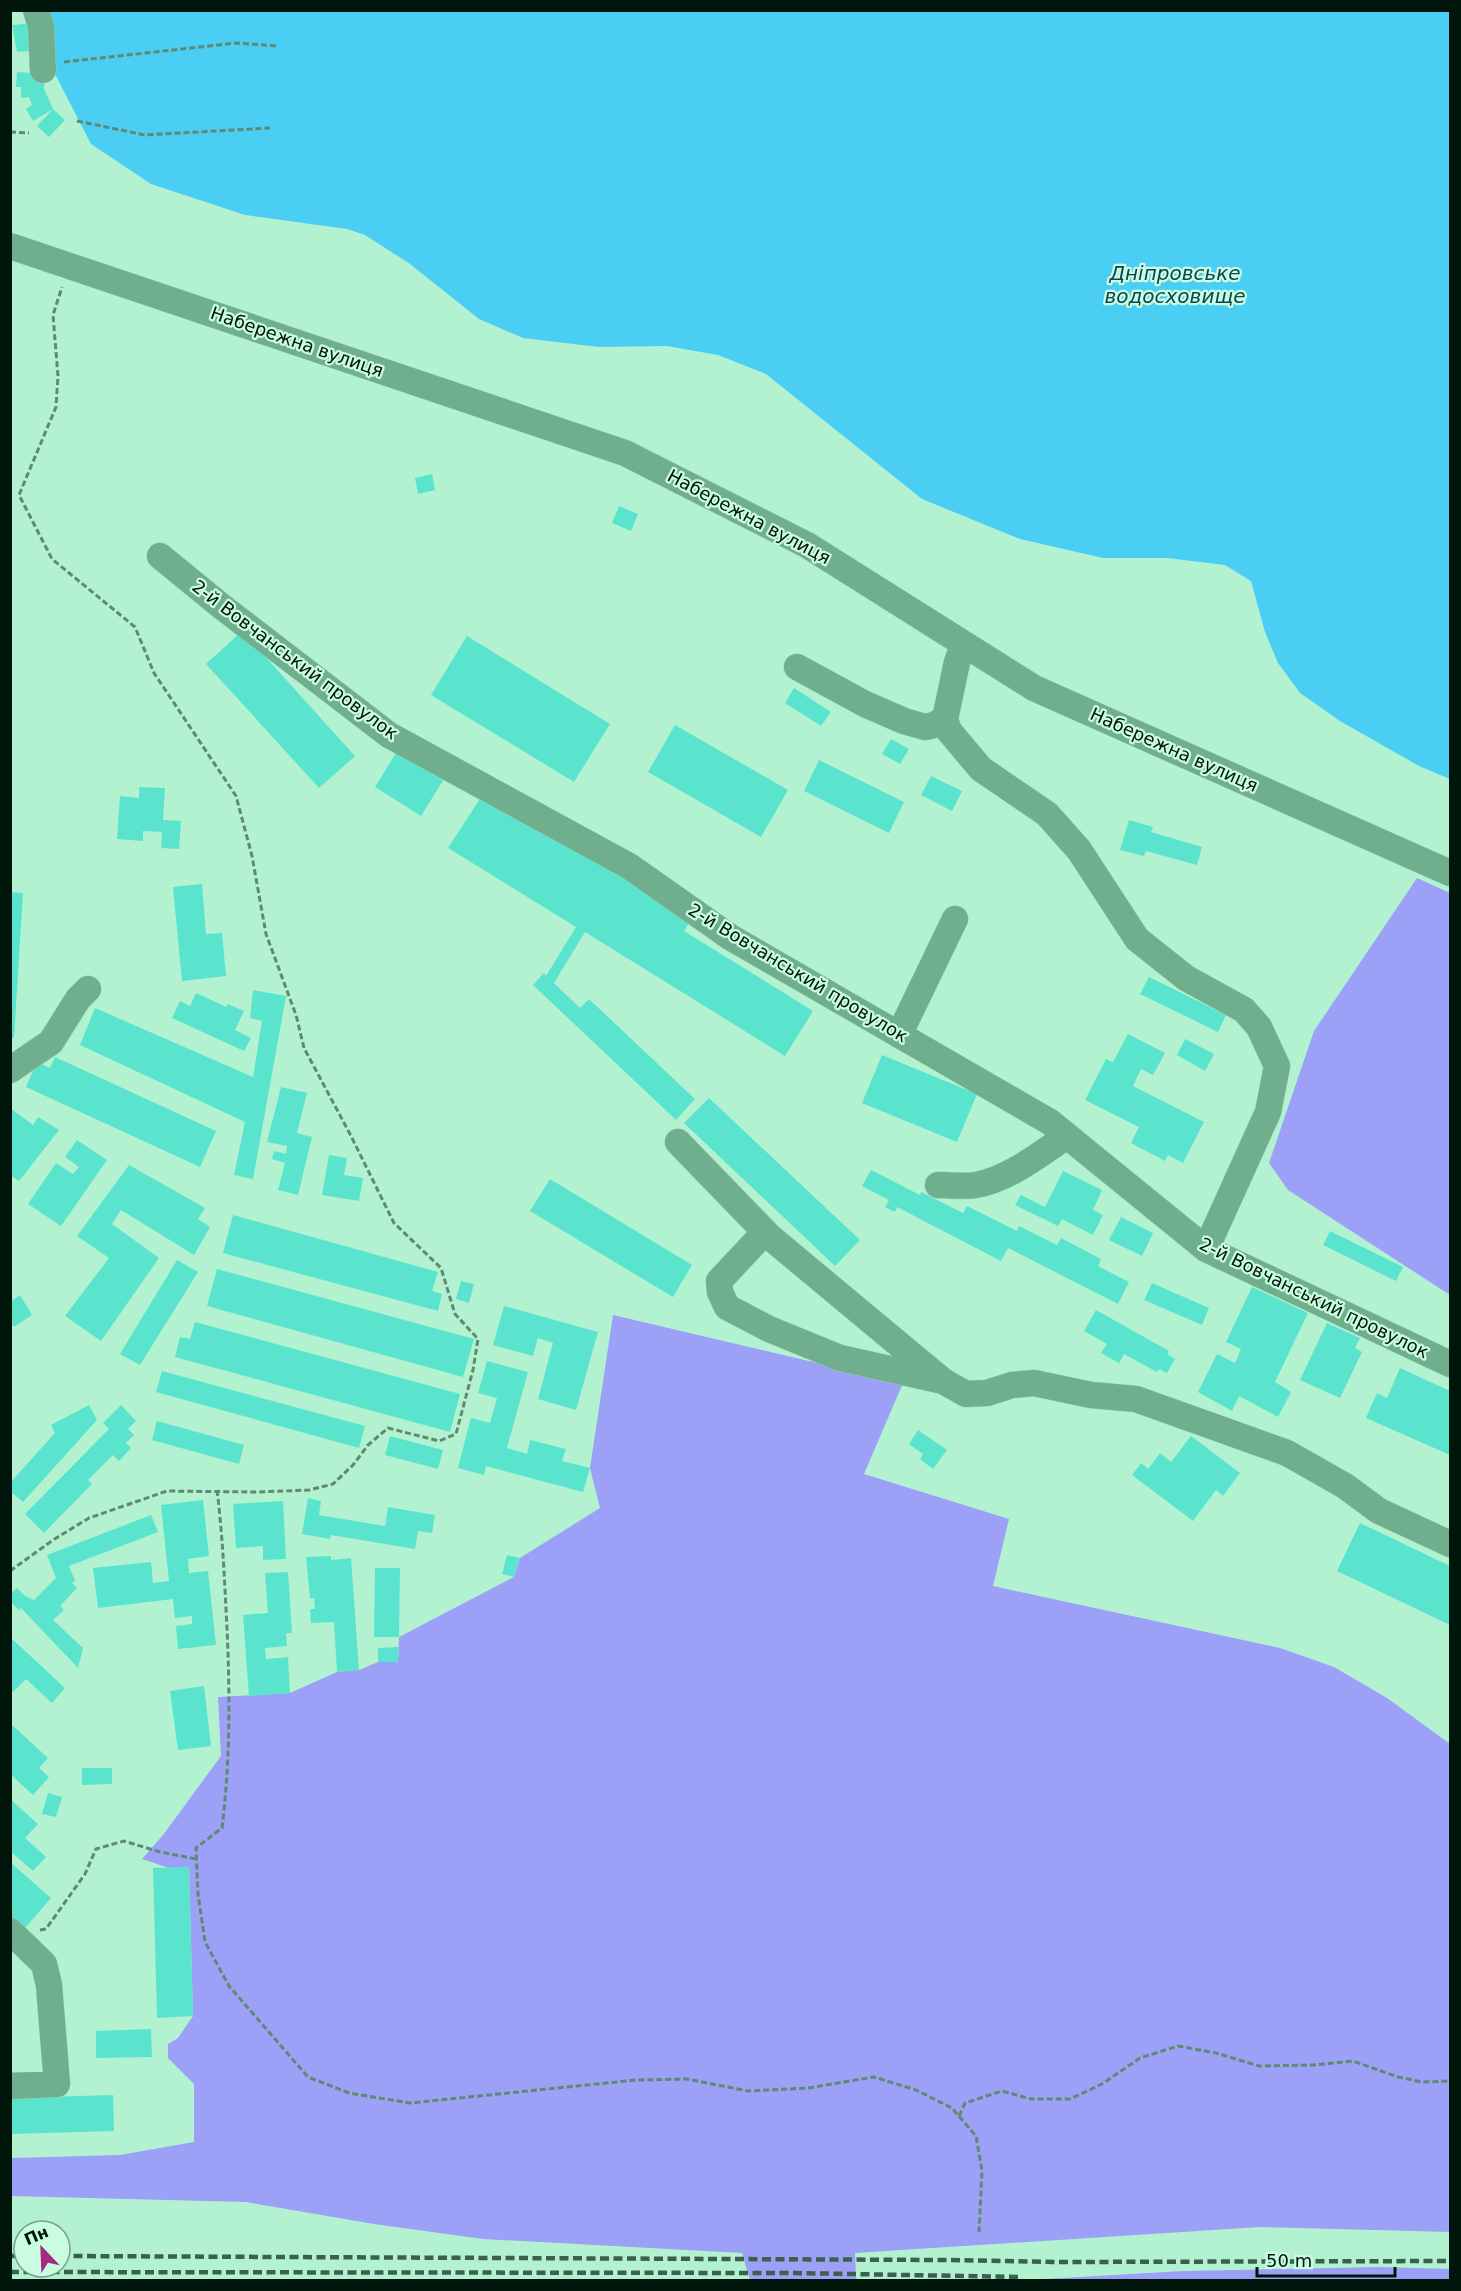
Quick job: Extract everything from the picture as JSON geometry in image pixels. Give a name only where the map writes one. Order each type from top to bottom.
[{"type":"street","points":[[36,10],[48,67]]},
{"type":"street","name":"Набережна вулиця","points":[[10,246],[626,453],[807,545],[1034,688],[1450,873]]},
{"type":"street","name":"2-й Вовчанський провулок","points":[[160,556],[221,606],[389,735],[629,866],[730,937],[1050,1122],[1206,1249],[1450,1364]]},
{"type":"street","points":[[964,644],[957,663],[945,719],[949,730],[981,769],[1047,814],[1078,850],[1137,939],[1186,978],[1244,1010],[1259,1027],[1277,1066],[1268,1112],[1206,1249]]},
{"type":"street","points":[[797,668],[865,704],[904,721],[925,727],[945,719]]},
{"type":"street","points":[[899,1035],[955,920]]},
{"type":"street","points":[[10,1070],[51,1042],[78,999],[88,989]]},
{"type":"street","points":[[938,1185],[976,1185],[997,1178],[1035,1158],[1067,1136]]},
{"type":"street","points":[[678,1142],[765,1232],[943,1381],[966,1394],[987,1393],[1012,1385],[1034,1383],[1091,1395],[1136,1399],[1287,1453],[1345,1486],[1379,1511],[1450,1544]]},
{"type":"street","points":[[765,1232],[719,1281],[720,1292],[727,1307],[769,1329],[840,1358],[943,1381]]},
{"type":"street","points":[[10,1931],[44,1964],[50,1985],[57,2084],[10,2086]]},
{"type":"path","points":[[48,67],[236,43],[279,46]]},
{"type":"path","points":[[77,121],[145,135],[270,128]]},
{"type":"path","points":[[10,132],[29,133]]},
{"type":"path","points":[[10,1571],[89,1518],[167,1491],[309,1490],[333,1484],[353,1465],[368,1445],[388,1428],[439,1441],[456,1434],[473,1370],[478,1339],[455,1314],[441,1268],[394,1223],[351,1134],[304,1048],[296,1015],[266,934],[252,856],[236,796],[154,673],[135,627],[52,559],[19,495],[56,407],[58,376],[53,315],[70,266]]},
{"type":"path","points":[[217,1490],[222,1529],[231,1698],[227,1747],[228,1778],[222,1828],[196,1848],[198,1894],[205,1942],[230,1986],[308,2077],[349,2093],[410,2103],[636,2080],[687,2079],[748,2091],[808,2088],[874,2077],[916,2090],[952,2108],[976,2136],[982,2171],[979,2232]]},
{"type":"path","points":[[36,1931],[46,1929],[85,1874],[96,1849],[124,1841],[160,1852],[196,1859]]},
{"type":"path","points":[[959,2116],[965,2103],[1002,2091],[1031,2099],[1070,2099],[1102,2084],[1140,2058],[1178,2046],[1216,2053],[1259,2066],[1314,2065],[1353,2061],[1398,2077],[1422,2082],[1450,2081]]},
{"type":"shaded area","points":[[1417,878],[1450,893],[1450,1295],[1288,1190],[1269,1163],[1314,1031]]},
{"type":"shaded area","points":[[613,1315],[903,1383],[864,1474],[1009,1519],[993,1586],[1280,1648],[1334,1667],[1387,1698],[1450,1744],[1450,2232],[1260,2227],[855,2253],[856,2280],[750,2280],[742,2253],[483,2239],[374,2224],[246,2202],[11,2196],[11,2158],[120,2155],[194,2142],[194,2084],[168,2058],[168,2044],[178,2038],[193,2016],[189,1867],[169,1868],[142,1859],[163,1835],[221,1756],[218,1697],[290,1693],[337,1672],[359,1670],[378,1662],[398,1662],[399,1637],[514,1577],[520,1558],[600,1508],[590,1468]]},
{"type":"shaded area","points":[[1379,2267],[1450,2269],[1450,2280],[1027,2280],[1183,2271]]},
{"type":"water","name":"Дніпровське водосховище","points":[[46,11],[1450,11],[1450,779],[1419,766],[1340,721],[1300,693],[1278,663],[1265,632],[1251,581],[1225,565],[1167,558],[1103,558],[1020,539],[922,499],[766,374],[718,355],[667,346],[599,347],[523,338],[479,319],[410,264],[365,235],[347,229],[245,215],[151,184],[91,144],[54,72]]},
{"type":"building","points":[[37,23],[37,50],[17,52],[12,25]]},
{"type":"building","points":[[17,72],[45,74],[44,89],[53,109],[33,121],[26,109],[32,105],[29,97],[21,98],[21,87],[16,87]]},
{"type":"building","points":[[53,109],[65,120],[49,137],[37,126]]},
{"type":"building","points":[[432,474],[435,490],[418,494],[415,478]]},
{"type":"building","points":[[619,506],[638,514],[631,531],[612,523]]},
{"type":"building","points":[[242,631],[355,756],[319,788],[206,664]]},
{"type":"building","points":[[467,636],[610,724],[574,782],[431,695]]},
{"type":"building","points":[[794,688],[831,712],[821,726],[785,703]]},
{"type":"building","points":[[675,725],[788,790],[761,837],[648,772]]},
{"type":"building","points":[[891,739],[909,749],[900,764],[882,754]]},
{"type":"building","points":[[401,745],[447,774],[421,816],[375,787]]},
{"type":"building","points":[[819,760],[904,802],[889,833],[804,791]]},
{"type":"building","points":[[931,776],[962,791],[952,811],[921,795]]},
{"type":"building","points":[[139,787],[165,788],[163,820],[181,821],[179,849],[161,848],[162,832],[143,831],[143,841],[117,839],[120,796],[139,798]]},
{"type":"building","points":[[485,791],[695,913],[684,931],[813,1011],[785,1056],[585,932],[554,983],[580,1008],[589,999],[695,1099],[676,1120],[533,985],[544,973],[546,976],[576,927],[448,848]]},
{"type":"building","points":[[1129,820],[1153,827],[1151,832],[1202,847],[1197,865],[1146,851],[1144,856],[1120,850]]},
{"type":"building","points":[[202,884],[206,934],[222,933],[226,976],[182,981],[173,887]]},
{"type":"building","points":[[10,892],[23,893],[14,1038],[10,1037]]},
{"type":"building","points":[[1149,977],[1226,1015],[1218,1032],[1140,994]]},
{"type":"building","points":[[253,990],[286,996],[253,1179],[234,1175],[245,1122],[80,1045],[95,1008],[253,1077],[262,1021],[250,1018]]},
{"type":"building","points":[[196,993],[226,1007],[228,1004],[244,1011],[235,1030],[251,1038],[244,1051],[172,1018],[180,1001],[190,1006]]},
{"type":"building","points":[[1128,1034],[1165,1053],[1153,1075],[1141,1069],[1133,1086],[1204,1122],[1183,1163],[1168,1155],[1165,1161],[1131,1143],[1139,1127],[1085,1100],[1106,1059],[1113,1062]]},
{"type":"building","points":[[1185,1039],[1214,1054],[1205,1071],[1177,1055]]},
{"type":"building","points":[[882,1055],[977,1094],[957,1142],[862,1103]]},
{"type":"building","points":[[55,1057],[216,1131],[200,1167],[26,1087],[37,1062],[50,1068]]},
{"type":"building","points":[[281,1087],[307,1093],[297,1133],[312,1137],[298,1195],[278,1190],[285,1163],[272,1159],[274,1151],[286,1154],[287,1146],[267,1142]]},
{"type":"building","points":[[709,1098],[860,1240],[835,1266],[684,1123]]},
{"type":"building","points":[[10,1108],[33,1125],[38,1117],[59,1130],[19,1181],[10,1175]]},
{"type":"building","points":[[77,1140],[107,1160],[61,1226],[28,1204],[56,1163],[73,1174],[79,1167],[65,1157]]},
{"type":"building","points":[[329,1155],[347,1158],[344,1175],[363,1178],[359,1201],[322,1195]]},
{"type":"building","points":[[129,1165],[205,1208],[198,1219],[210,1227],[194,1255],[121,1210],[112,1224],[159,1258],[101,1341],[65,1316],[109,1258],[77,1236]]},
{"type":"building","points":[[871,1170],[920,1195],[921,1192],[963,1213],[967,1206],[1017,1231],[1019,1226],[1057,1245],[1061,1238],[1101,1259],[1098,1266],[1129,1282],[1118,1304],[1008,1248],[1001,1261],[897,1207],[895,1212],[885,1207],[889,1200],[862,1186]]},
{"type":"building","points":[[1063,1171],[1102,1190],[1093,1210],[1103,1215],[1093,1235],[1062,1219],[1058,1226],[1015,1205],[1021,1195],[1045,1207]]},
{"type":"building","points":[[550,1179],[692,1265],[673,1297],[530,1211]]},
{"type":"building","points":[[233,1215],[438,1272],[432,1291],[442,1294],[438,1311],[223,1253]]},
{"type":"building","points":[[1121,1217],[1153,1233],[1142,1256],[1109,1240]]},
{"type":"building","points":[[1330,1231],[1403,1267],[1396,1281],[1323,1245]]},
{"type":"building","points":[[177,1260],[198,1272],[140,1365],[120,1354]]},
{"type":"building","points":[[217,1269],[474,1339],[463,1377],[207,1306]]},
{"type":"building","points":[[461,1281],[474,1284],[469,1303],[456,1299]]},
{"type":"building","points":[[1152,1283],[1209,1308],[1202,1325],[1144,1300]]},
{"type":"building","points":[[1252,1287],[1308,1313],[1275,1382],[1291,1392],[1278,1417],[1239,1396],[1232,1411],[1198,1392],[1217,1354],[1235,1363],[1241,1349],[1226,1342]]},
{"type":"building","points":[[20,1295],[32,1315],[14,1327],[10,1321],[10,1302]]},
{"type":"building","points":[[504,1306],[598,1332],[576,1410],[538,1399],[553,1343],[538,1338],[533,1356],[493,1345]]},
{"type":"building","points":[[1096,1310],[1169,1351],[1167,1354],[1175,1359],[1167,1373],[1159,1369],[1157,1372],[1124,1354],[1119,1363],[1101,1353],[1107,1344],[1084,1331]]},
{"type":"building","points":[[195,1322],[460,1394],[450,1432],[175,1357],[180,1337],[190,1339]]},
{"type":"building","points":[[1327,1323],[1360,1338],[1355,1348],[1362,1352],[1340,1398],[1300,1380]]},
{"type":"building","points":[[487,1361],[528,1372],[507,1448],[527,1454],[530,1440],[566,1449],[562,1461],[590,1468],[583,1492],[486,1466],[484,1475],[458,1468],[471,1418],[490,1423],[497,1398],[478,1393]]},
{"type":"building","points":[[1400,1368],[1450,1391],[1450,1455],[1366,1418],[1377,1393],[1387,1398]]},
{"type":"building","points":[[162,1371],[365,1426],[359,1448],[156,1392]]},
{"type":"building","points":[[89,1405],[97,1420],[23,1502],[10,1491],[10,1483],[55,1433],[51,1425]]},
{"type":"building","points":[[121,1405],[136,1421],[128,1429],[134,1435],[126,1443],[131,1448],[119,1461],[113,1455],[88,1480],[92,1484],[44,1533],[25,1514],[109,1429],[103,1423]]},
{"type":"building","points":[[157,1421],[244,1445],[239,1464],[152,1440]]},
{"type":"building","points":[[918,1430],[947,1450],[933,1469],[920,1459],[923,1454],[909,1444]]},
{"type":"building","points":[[390,1436],[443,1450],[438,1469],[385,1455]]},
{"type":"building","points":[[1191,1436],[1240,1473],[1223,1496],[1216,1490],[1193,1521],[1132,1475],[1141,1463],[1148,1469],[1160,1453],[1171,1462]]},
{"type":"building","points":[[308,1498],[321,1501],[319,1515],[385,1526],[388,1507],[435,1515],[432,1533],[418,1531],[415,1549],[331,1535],[330,1539],[302,1534]]},
{"type":"building","points":[[203,1500],[209,1556],[188,1559],[189,1573],[208,1571],[216,1645],[178,1649],[176,1626],[192,1624],[192,1616],[175,1618],[173,1599],[98,1608],[93,1568],[151,1562],[153,1583],[169,1581],[161,1505]]},
{"type":"building","points":[[283,1501],[286,1559],[263,1560],[263,1546],[236,1548],[233,1504]]},
{"type":"building","points":[[151,1515],[158,1532],[69,1566],[75,1581],[72,1583],[77,1588],[60,1606],[64,1610],[53,1620],[83,1648],[78,1668],[21,1608],[19,1610],[10,1601],[10,1594],[17,1588],[25,1596],[34,1600],[56,1578],[47,1555]]},
{"type":"building","points":[[1360,1523],[1450,1566],[1450,1625],[1337,1571]]},
{"type":"building","points":[[507,1555],[520,1558],[514,1577],[502,1574]]},
{"type":"building","points":[[331,1556],[331,1560],[351,1558],[359,1670],[337,1672],[334,1622],[311,1623],[310,1609],[315,1609],[314,1598],[310,1598],[306,1557]]},
{"type":"building","points":[[375,1568],[400,1568],[399,1637],[374,1637]]},
{"type":"building","points":[[288,1572],[292,1633],[286,1633],[287,1646],[265,1648],[266,1659],[288,1657],[290,1693],[249,1696],[243,1615],[268,1613],[265,1573]]},
{"type":"building","points":[[10,1637],[65,1688],[52,1703],[26,1679],[13,1692],[10,1690]]},
{"type":"building","points":[[398,1647],[398,1662],[378,1662],[378,1648]]},
{"type":"building","points":[[204,1686],[211,1746],[178,1750],[170,1691]]},
{"type":"building","points":[[10,1723],[48,1758],[39,1768],[49,1777],[33,1795],[10,1774]]},
{"type":"building","points":[[82,1768],[112,1768],[112,1784],[82,1785]]},
{"type":"building","points":[[48,1793],[62,1797],[56,1817],[42,1814]]},
{"type":"building","points":[[10,1799],[38,1824],[25,1838],[46,1857],[33,1871],[10,1851]]},
{"type":"building","points":[[10,1862],[51,1898],[25,1928],[10,1916]]},
{"type":"building","points":[[189,1867],[193,2016],[157,2018],[153,1868]]},
{"type":"building","points":[[151,2029],[152,2057],[96,2058],[96,2031]]},
{"type":"building","points":[[113,2095],[114,2131],[10,2134],[10,2098]]},
{"type":"railway","points":[[72,2256],[1061,2262],[1450,2261]]},
{"type":"railway","points":[[10,2272],[794,2273],[1019,2277]]}]
